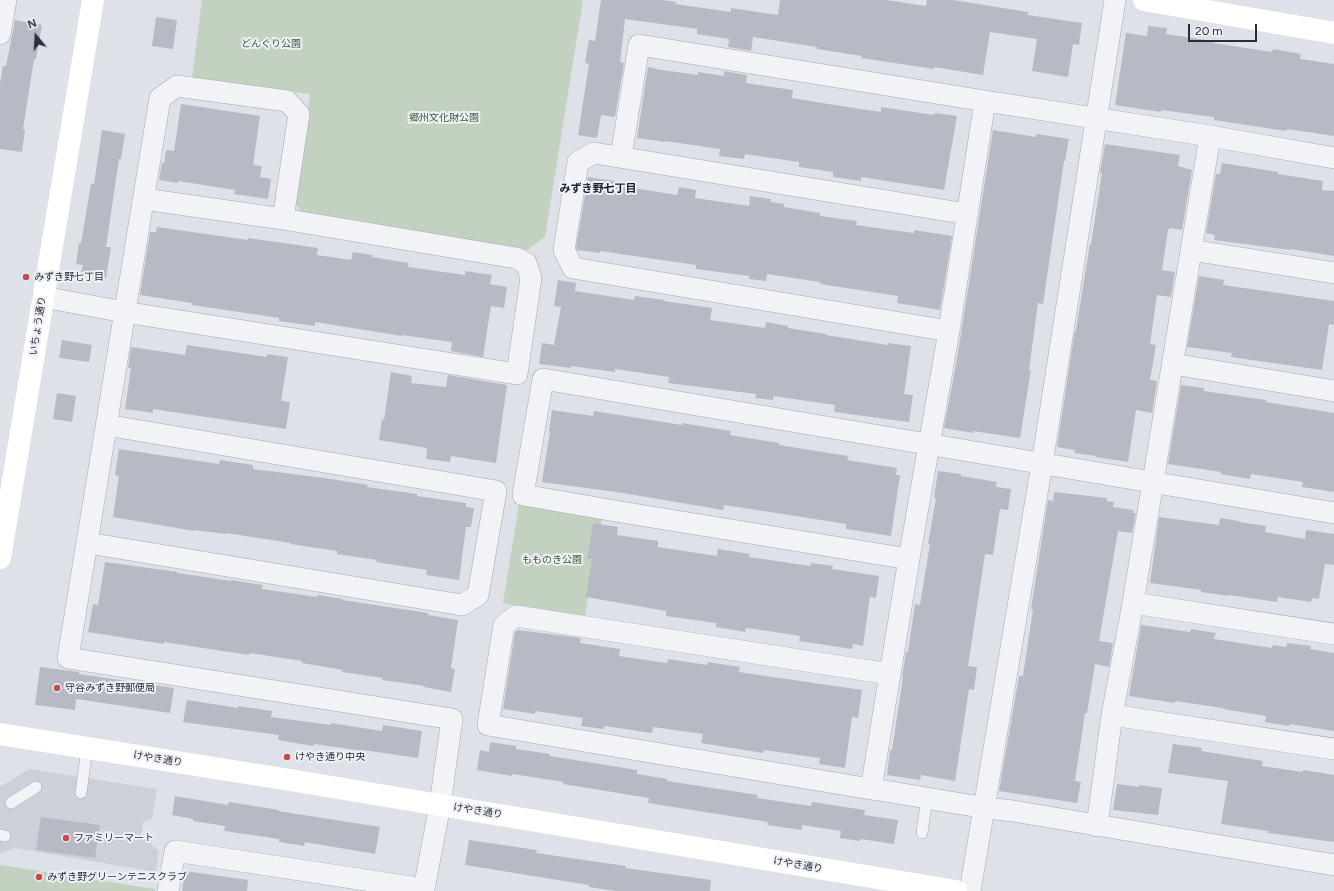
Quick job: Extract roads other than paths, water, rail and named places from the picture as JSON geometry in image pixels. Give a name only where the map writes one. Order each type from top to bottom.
[{"type":"main road","name":"いちょう通り","points":[[0,558],[93,0]]},
{"type":"main road","points":[[1144,0],[1334,33]]},
{"type":"main road","name":"けやき通り","points":[[0,734],[440,805],[956,891]]},
{"type":"street","points":[[0,34],[6,0]]},
{"type":"street","points":[[970,891],[1042,464],[1115,0]]},
{"type":"street","points":[[621,156],[640,44],[985,101],[1210,136],[1334,158]]},
{"type":"street","points":[[168,891],[175,851],[424,889],[440,805],[452,719],[68,658],[160,98],[177,86],[287,101],[299,114],[283,220]]},
{"type":"street","points":[[871,789],[908,559],[949,331],[985,101]]},
{"type":"street","points":[[1097,826],[1112,715],[1133,603],[1210,136]]},
{"type":"street","points":[[949,331],[573,268],[564,250],[578,162],[594,153],[621,156],[967,214]]},
{"type":"street","points":[[43,297],[124,312],[517,374],[531,278],[526,263],[516,258],[144,199]]},
{"type":"street","points":[[1191,250],[1334,273]]},
{"type":"street","points":[[1173,364],[1334,391]]},
{"type":"street","points":[[908,559],[629,514],[523,495],[543,379],[1042,464],[1153,481],[1334,513]]},
{"type":"street","points":[[88,543],[462,605],[478,595],[496,491],[106,425]]},
{"type":"street","points":[[1133,603],[1334,634]]},
{"type":"street","points":[[890,674],[516,616],[504,625],[488,724],[1334,865]]},
{"type":"street","points":[[1112,715],[1334,749]]},
{"type":"lane","points":[[81,793],[87,748]]},
{"type":"lane","points":[[11,804],[36,787]]},
{"type":"lane","points":[[922,833],[927,797]]},
{"type":"place","name":"みずき野七丁目","points":[[26,277]]},
{"type":"place","name":"守谷みずき野郵便局","points":[[57,688]]},
{"type":"place","name":"けやき通り中央","points":[[287,757]]},
{"type":"place","name":"ファミリーマート","points":[[66,838]]},
{"type":"place","name":"みずき野グリーンテニスクラブ","points":[[39,877]]},
{"type":"district","name":"みずき野七丁目","points":[[598,189]]},
{"type":"park label","name":"どんぐり公園","points":[[271,44]]},
{"type":"park label","name":"郷州文化財公園","points":[[444,118]]},
{"type":"park label","name":"もものき公園","points":[[552,560]]}]
